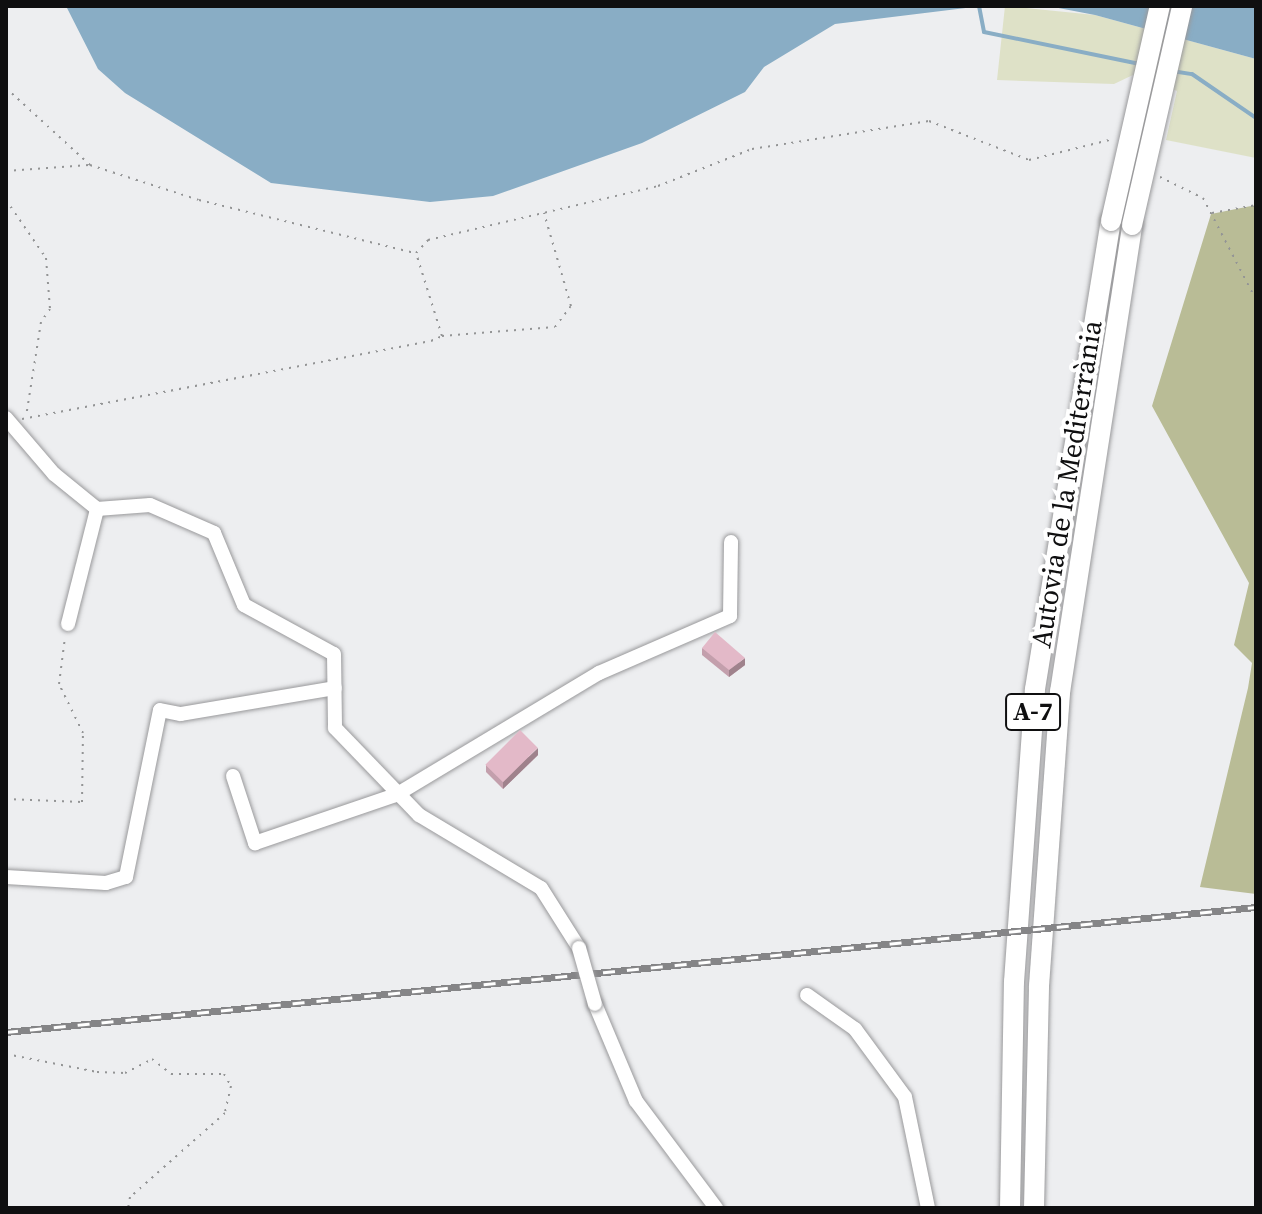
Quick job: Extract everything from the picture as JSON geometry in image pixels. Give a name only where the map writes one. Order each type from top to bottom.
[{"type":"highway","name":"Autovia de la Mediterrània","points":[[1010,1208],[1014,982],[1035,689],[1160,6]]},
{"type":"highway","name":"Autovia de la Mediterrània","points":[[1034,1208],[1039,986],[1060,692],[1121,223],[1182,6]]},
{"type":"street","points":[[8,420],[54,474],[97,509],[150,505],[207,527],[244,605],[328,647],[335,688],[335,728],[396,795],[446,835],[541,888],[579,948],[595,1004],[636,1101],[716,1208]]},
{"type":"street","points":[[68,624],[97,509]]},
{"type":"street","points":[[233,776],[255,843],[396,795],[599,673],[730,616],[731,542]]},
{"type":"street","points":[[6,877],[106,883],[126,877],[160,710],[181,714],[335,688]]},
{"type":"street","points":[[807,995],[855,1029],[905,1097],[928,1208]]},
{"type":"path","points":[[6,88],[90,165]]},
{"type":"path","points":[[416,253],[428,240],[658,186],[752,149],[929,121],[1029,160],[1113,139]]},
{"type":"path","points":[[6,171],[90,165],[213,204],[416,253]]},
{"type":"path","points":[[1155,175],[1203,198],[1256,300]]},
{"type":"path","points":[[6,200],[46,258],[50,309],[41,322],[26,418]]},
{"type":"path","points":[[1211,214],[1256,205]]},
{"type":"path","points":[[8,420],[442,336],[555,327],[571,306],[543,211]]},
{"type":"path","points":[[416,253],[442,336]]},
{"type":"path","points":[[6,799],[82,802],[83,733],[59,684],[68,624]]},
{"type":"path","points":[[6,1054],[97,1072],[125,1073],[152,1059],[171,1074],[224,1074],[231,1086],[225,1113],[130,1197],[128,1208]]},
{"type":"green space","points":[[1005,6],[1095,15],[1256,59],[1256,158],[1166,140],[1177,91],[1135,74],[1114,84],[997,80]]},
{"type":"green space","points":[[1256,205],[1256,894],[1200,887],[1248,688],[1252,663],[1234,645],[1249,583],[1152,406],[1211,214]]},
{"type":"water","points":[[66,6],[982,6],[835,24],[764,67],[745,92],[642,143],[493,196],[430,202],[271,183],[125,93],[98,69]]},
{"type":"water","points":[[1048,6],[1256,6],[1256,59],[1095,15]]},
{"type":"building","points":[[715,632],[745,658],[729,670],[702,648]]},
{"type":"building","points":[[520,730],[538,748],[503,782],[485,765]]},
{"type":"waterway","points":[[979,6],[984,32],[1140,64]]},
{"type":"waterway","points":[[1172,71],[1192,74],[1256,118]]},
{"type":"railway","points":[[6,1032],[1256,907]]}]
